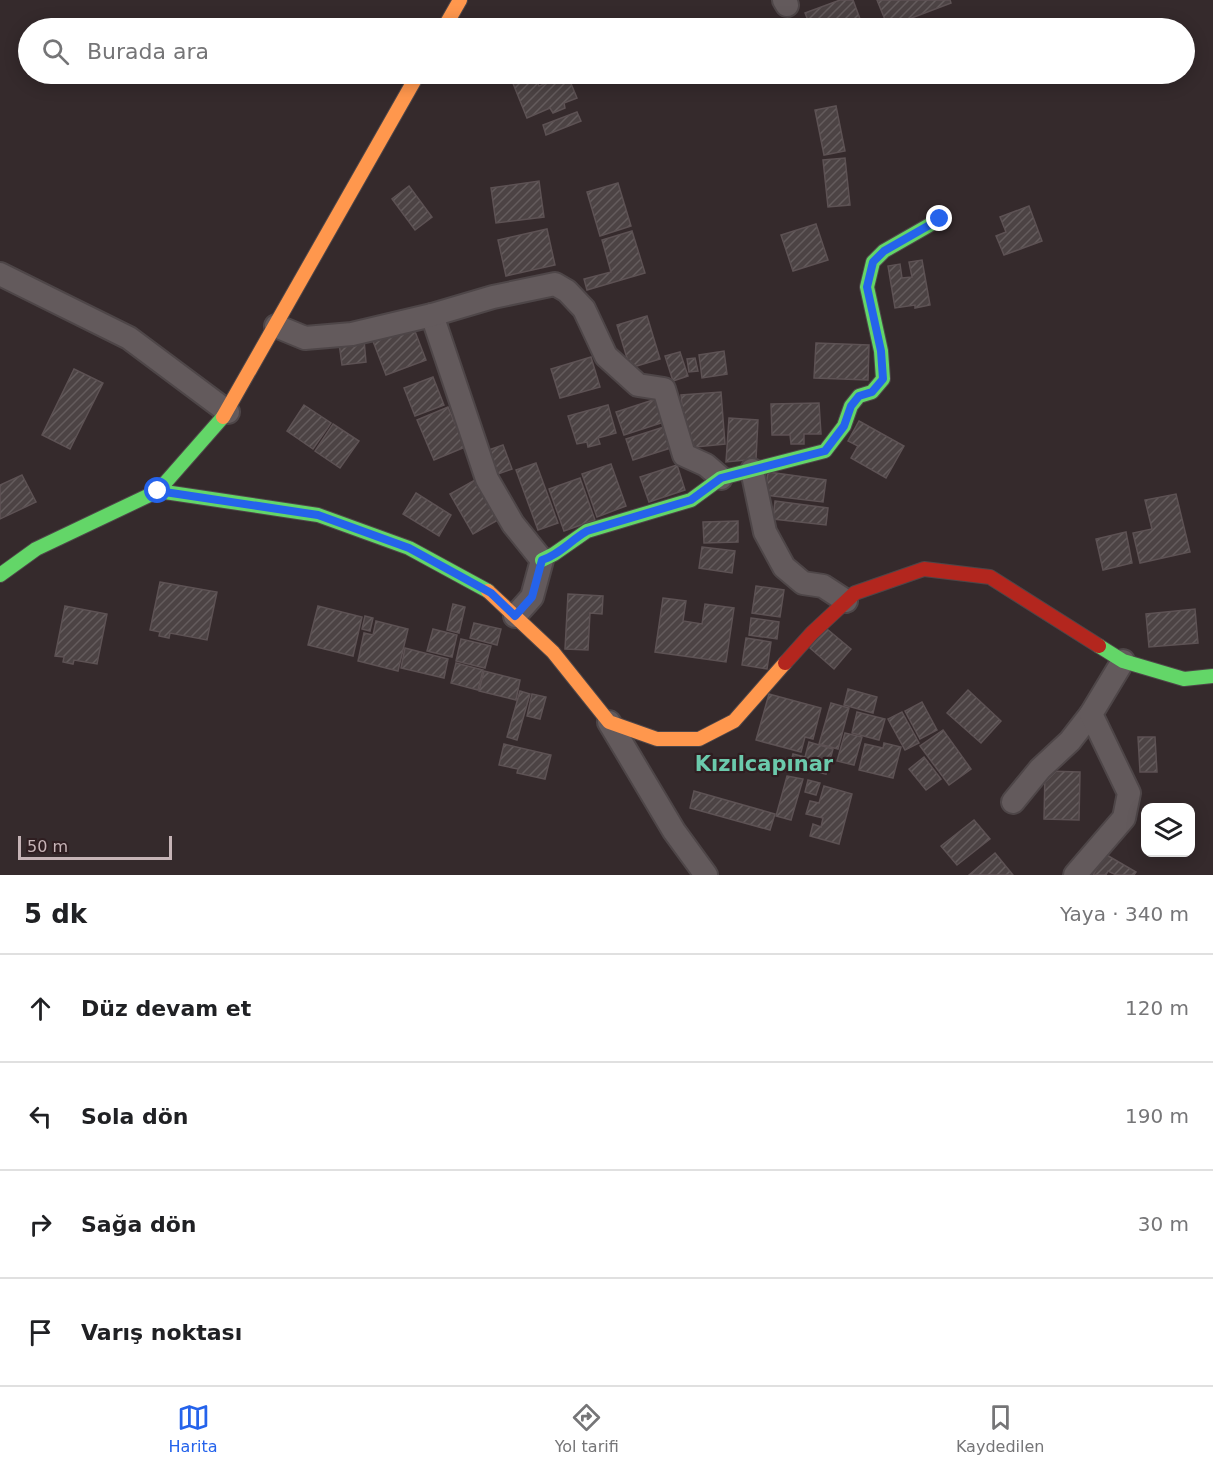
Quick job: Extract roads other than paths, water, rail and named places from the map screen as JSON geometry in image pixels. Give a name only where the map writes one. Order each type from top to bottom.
[{"type":"street","points":[[450,18],[460,0]]},
{"type":"street","points":[[0,574],[36,549],[158,491],[228,412],[412,84]]},
{"type":"street","points":[[542,560],[553,556],[572,539],[587,531],[691,500],[721,478],[825,451],[844,426],[851,406],[859,396],[872,392],[883,379],[881,351],[867,287],[873,262],[884,251],[940,219]]},
{"type":"street","points":[[0,274],[129,338],[228,412]]},
{"type":"street","points":[[276,326],[305,338],[352,334],[432,315],[493,297],[555,284],[567,291],[584,309],[606,356],[638,385],[664,389],[684,455],[706,465],[721,478]]},
{"type":"street","points":[[432,315],[487,479],[513,524],[542,560]]},
{"type":"street","points":[[752,470],[765,532],[784,567],[803,583],[824,586],[846,601]]},
{"type":"street","points":[[158,491],[318,515],[409,548],[491,593],[553,652],[609,722],[675,831],[706,875]]},
{"type":"street","points":[[515,616],[532,597],[542,560]]},
{"type":"street","points":[[609,722],[657,739],[699,739],[734,721],[812,633],[855,593],[924,569],[990,577],[1123,661],[1184,679],[1213,676]]},
{"type":"street","points":[[1013,802],[1040,769],[1070,741],[1091,714],[1123,661]]},
{"type":"street","points":[[1075,875],[1124,818],[1129,793],[1091,714]]},
{"type":"district","name":"Kızılcapınar","points":[[764,764]]}]
